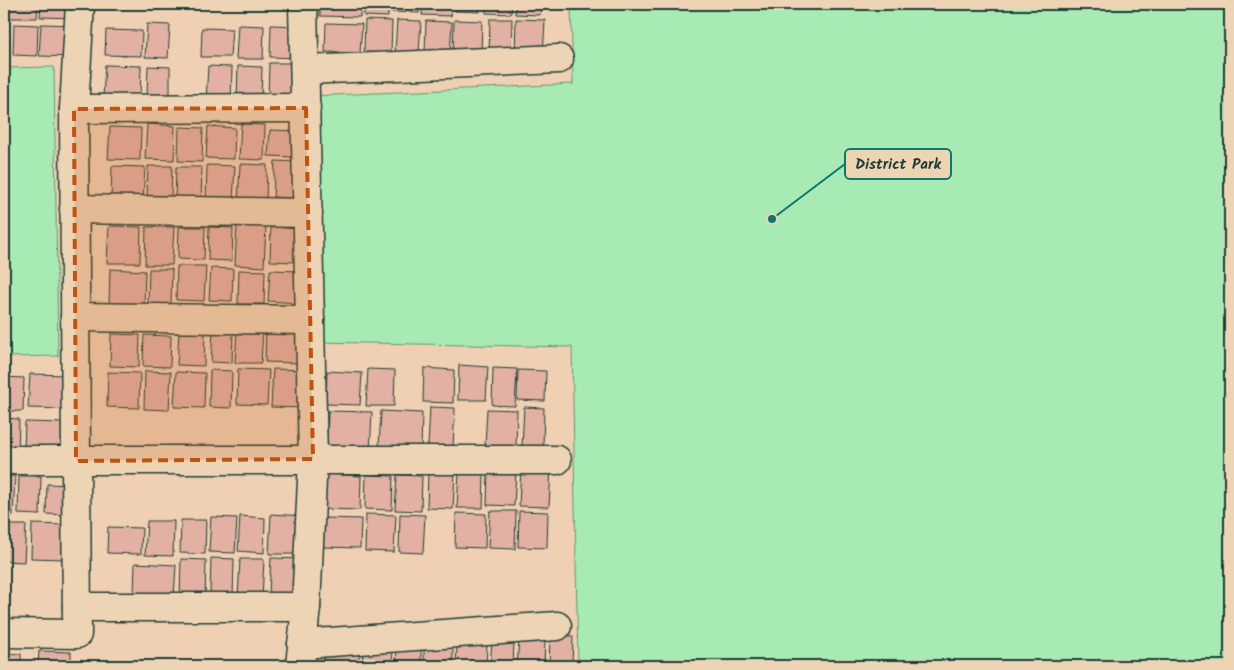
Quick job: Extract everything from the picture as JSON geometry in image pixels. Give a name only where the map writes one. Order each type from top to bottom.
[{"type":"street","points":[[4,633],[77,634],[74,109],[80,4]]},
{"type":"street","points":[[303,4],[313,458],[306,608],[301,655],[557,626]]},
{"type":"street","points":[[305,70],[559,59]]},
{"type":"street","points":[[74,109],[306,108]]},
{"type":"street","points":[[74,210],[308,213]]},
{"type":"street","points":[[75,317],[310,320]]},
{"type":"street","points":[[4,460],[254,460],[313,458],[557,460]]},
{"type":"street","points":[[77,607],[306,608]]},
{"type":"highlighted area","points":[[306,108],[313,459],[76,461],[74,109]]},
{"type":"green space","points":[[571,4],[1230,4],[1230,666],[578,666],[572,347],[315,342],[312,96],[573,84]]},
{"type":"green space","points":[[54,67],[58,356],[4,357],[4,68]]},
{"type":"building","points":[[10,4],[38,4],[37,18],[9,18]]},
{"type":"building","points":[[41,4],[77,4],[76,18],[40,17]]},
{"type":"building","points":[[320,4],[361,4],[360,17],[320,16]]},
{"type":"building","points":[[364,4],[388,4],[388,17],[364,16]]},
{"type":"building","points":[[392,4],[420,4],[419,13],[392,12]]},
{"type":"building","points":[[423,4],[452,4],[451,16],[422,15]]},
{"type":"building","points":[[455,4],[480,4],[480,12],[455,11]]},
{"type":"building","points":[[486,4],[512,4],[511,14],[486,13]]},
{"type":"building","points":[[516,4],[541,4],[540,15],[515,14]]},
{"type":"building","points":[[490,19],[512,19],[511,53],[489,52]]},
{"type":"building","points":[[516,19],[545,20],[543,56],[515,55]]},
{"type":"building","points":[[365,20],[392,21],[391,53],[364,52]]},
{"type":"building","points":[[397,20],[421,21],[419,53],[395,52]]},
{"type":"building","points":[[454,20],[482,21],[481,54],[453,53]]},
{"type":"building","points":[[426,21],[452,22],[450,55],[425,54]]},
{"type":"building","points":[[326,23],[362,24],[360,53],[325,52]]},
{"type":"building","points":[[14,24],[38,25],[37,56],[13,55]]},
{"type":"building","points":[[41,24],[76,25],[75,57],[39,56]]},
{"type":"building","points":[[147,24],[170,25],[168,58],[145,57]]},
{"type":"building","points":[[4,25],[7,25],[5,53],[4,53]]},
{"type":"building","points":[[238,25],[264,26],[263,59],[236,59]]},
{"type":"building","points":[[271,25],[299,26],[298,58],[270,57]]},
{"type":"building","points":[[202,28],[232,29],[230,57],[201,57]]},
{"type":"building","points":[[106,30],[142,31],[141,56],[105,55]]},
{"type":"building","points":[[269,63],[300,63],[298,100],[268,99]]},
{"type":"building","points":[[105,65],[141,66],[140,98],[103,97]]},
{"type":"building","points":[[148,66],[170,67],[170,98],[147,97]]},
{"type":"building","points":[[208,66],[232,67],[231,103],[206,102]]},
{"type":"building","points":[[238,66],[262,67],[261,101],[237,100]]},
{"type":"building","points":[[147,124],[175,126],[174,160],[145,159]]},
{"type":"building","points":[[241,124],[265,125],[264,160],[239,159]]},
{"type":"building","points":[[208,126],[235,128],[234,159],[206,158]]},
{"type":"building","points":[[110,127],[141,128],[140,160],[108,159]]},
{"type":"building","points":[[179,127],[203,128],[202,162],[178,161]]},
{"type":"building","points":[[270,130],[296,131],[294,157],[268,156]]},
{"type":"building","points":[[275,161],[298,162],[296,198],[273,197]]},
{"type":"building","points":[[240,164],[267,165],[266,203],[238,202]]},
{"type":"building","points":[[207,165],[235,166],[233,201],[206,200]]},
{"type":"building","points":[[112,166],[145,167],[143,201],[111,200]]},
{"type":"building","points":[[148,166],[172,166],[171,200],[147,200]]},
{"type":"building","points":[[176,167],[202,167],[201,201],[175,200]]},
{"type":"building","points":[[237,225],[266,226],[264,267],[235,265]]},
{"type":"building","points":[[109,226],[141,227],[140,263],[107,263]]},
{"type":"building","points":[[146,227],[174,227],[172,265],[145,265]]},
{"type":"building","points":[[179,227],[205,227],[204,260],[178,259]]},
{"type":"building","points":[[209,227],[233,228],[232,261],[208,260]]},
{"type":"building","points":[[271,227],[299,229],[297,262],[270,261]]},
{"type":"building","points":[[177,266],[206,266],[204,301],[176,300]]},
{"type":"building","points":[[211,268],[233,269],[232,301],[209,300]]},
{"type":"building","points":[[110,269],[145,271],[144,308],[109,306]]},
{"type":"building","points":[[149,269],[172,269],[171,305],[148,304]]},
{"type":"building","points":[[239,270],[265,271],[264,304],[238,304]]},
{"type":"building","points":[[270,270],[299,271],[297,303],[268,301]]},
{"type":"building","points":[[266,329],[300,330],[299,363],[265,362]]},
{"type":"building","points":[[237,330],[263,331],[261,363],[235,363]]},
{"type":"building","points":[[213,331],[233,332],[232,363],[211,362]]},
{"type":"building","points":[[179,332],[205,332],[204,366],[177,365]]},
{"type":"building","points":[[111,334],[140,335],[139,367],[110,366]]},
{"type":"building","points":[[144,335],[171,336],[170,367],[143,366]]},
{"type":"building","points":[[459,365],[488,367],[486,400],[458,400]]},
{"type":"building","points":[[424,368],[454,370],[453,403],[423,402]]},
{"type":"building","points":[[493,368],[517,369],[515,406],[492,405]]},
{"type":"building","points":[[238,369],[269,370],[267,405],[237,404]]},
{"type":"building","points":[[273,369],[305,370],[303,408],[271,407]]},
{"type":"building","points":[[368,369],[395,370],[394,406],[366,406]]},
{"type":"building","points":[[210,370],[232,371],[231,408],[209,407]]},
{"type":"building","points":[[518,370],[546,371],[545,401],[517,400]]},
{"type":"building","points":[[145,371],[171,372],[169,410],[144,409]]},
{"type":"building","points":[[327,371],[362,373],[360,405],[326,404]]},
{"type":"building","points":[[108,372],[140,373],[139,408],[107,407]]},
{"type":"building","points":[[176,372],[205,373],[204,408],[174,407]]},
{"type":"building","points":[[30,374],[69,375],[68,409],[28,408]]},
{"type":"building","points":[[4,377],[24,378],[23,411],[4,411]]},
{"type":"building","points":[[430,407],[455,408],[453,447],[428,447]]},
{"type":"building","points":[[524,407],[544,408],[543,448],[522,446]]},
{"type":"building","points":[[487,409],[517,410],[516,448],[485,447]]},
{"type":"building","points":[[328,411],[372,412],[370,452],[327,450]]},
{"type":"building","points":[[381,411],[422,413],[421,448],[379,447]]},
{"type":"building","points":[[4,418],[19,419],[18,455],[4,454]]},
{"type":"building","points":[[25,422],[65,423],[64,452],[24,451]]},
{"type":"building","points":[[521,467],[551,468],[549,507],[519,506]]},
{"type":"building","points":[[488,470],[516,471],[514,506],[487,505]]},
{"type":"building","points":[[428,471],[455,472],[453,509],[427,508]]},
{"type":"building","points":[[459,472],[484,473],[483,508],[457,508]]},
{"type":"building","points":[[325,474],[361,476],[360,510],[324,509]]},
{"type":"building","points":[[366,475],[393,476],[392,510],[365,509]]},
{"type":"building","points":[[397,475],[422,476],[421,511],[395,510]]},
{"type":"building","points":[[4,476],[15,476],[13,515],[4,515]]},
{"type":"building","points":[[19,476],[41,476],[40,515],[18,514]]},
{"type":"building","points":[[47,484],[72,485],[71,515],[46,514]]},
{"type":"building","points":[[490,511],[516,511],[515,549],[488,548]]},
{"type":"building","points":[[519,511],[548,512],[547,548],[518,547]]},
{"type":"building","points":[[456,513],[486,514],[485,548],[455,547]]},
{"type":"building","points":[[271,514],[303,516],[302,554],[269,554]]},
{"type":"building","points":[[366,514],[396,515],[394,552],[365,551]]},
{"type":"building","points":[[400,514],[425,515],[423,553],[399,552]]},
{"type":"building","points":[[240,516],[265,518],[264,553],[238,551]]},
{"type":"building","points":[[211,517],[237,518],[235,553],[209,552]]},
{"type":"building","points":[[324,518],[361,519],[360,548],[323,547]]},
{"type":"building","points":[[181,520],[206,520],[205,554],[180,553]]},
{"type":"building","points":[[147,521],[174,521],[173,556],[145,555]]},
{"type":"building","points":[[32,524],[66,525],[64,559],[31,558]]},
{"type":"building","points":[[4,525],[26,525],[24,562],[4,561]]},
{"type":"building","points":[[108,527],[142,528],[141,554],[107,553]]},
{"type":"building","points":[[211,558],[234,559],[233,597],[210,596]]},
{"type":"building","points":[[271,558],[303,559],[302,595],[269,593]]},
{"type":"building","points":[[181,559],[206,560],[205,599],[180,598]]},
{"type":"building","points":[[240,559],[264,559],[262,599],[238,598]]},
{"type":"building","points":[[135,563],[176,565],[174,597],[134,595]]},
{"type":"building","points":[[550,635],[573,636],[572,666],[549,666]]},
{"type":"building","points":[[519,640],[545,640],[544,666],[517,666]]},
{"type":"building","points":[[492,641],[514,642],[513,666],[490,666]]},
{"type":"building","points":[[457,644],[487,645],[486,666],[456,666]]},
{"type":"building","points":[[324,645],[359,646],[359,666],[323,666]]},
{"type":"building","points":[[363,647],[393,649],[392,666],[362,666]]},
{"type":"building","points":[[397,647],[421,648],[421,666],[396,666]]},
{"type":"building","points":[[424,647],[453,648],[453,666],[424,666]]},
{"type":"building","points":[[39,651],[71,652],[71,666],[38,666]]},
{"type":"building","points":[[4,653],[21,654],[21,666],[4,666]]},
{"type":"place","name":"District Park","points":[[772,219]]}]
